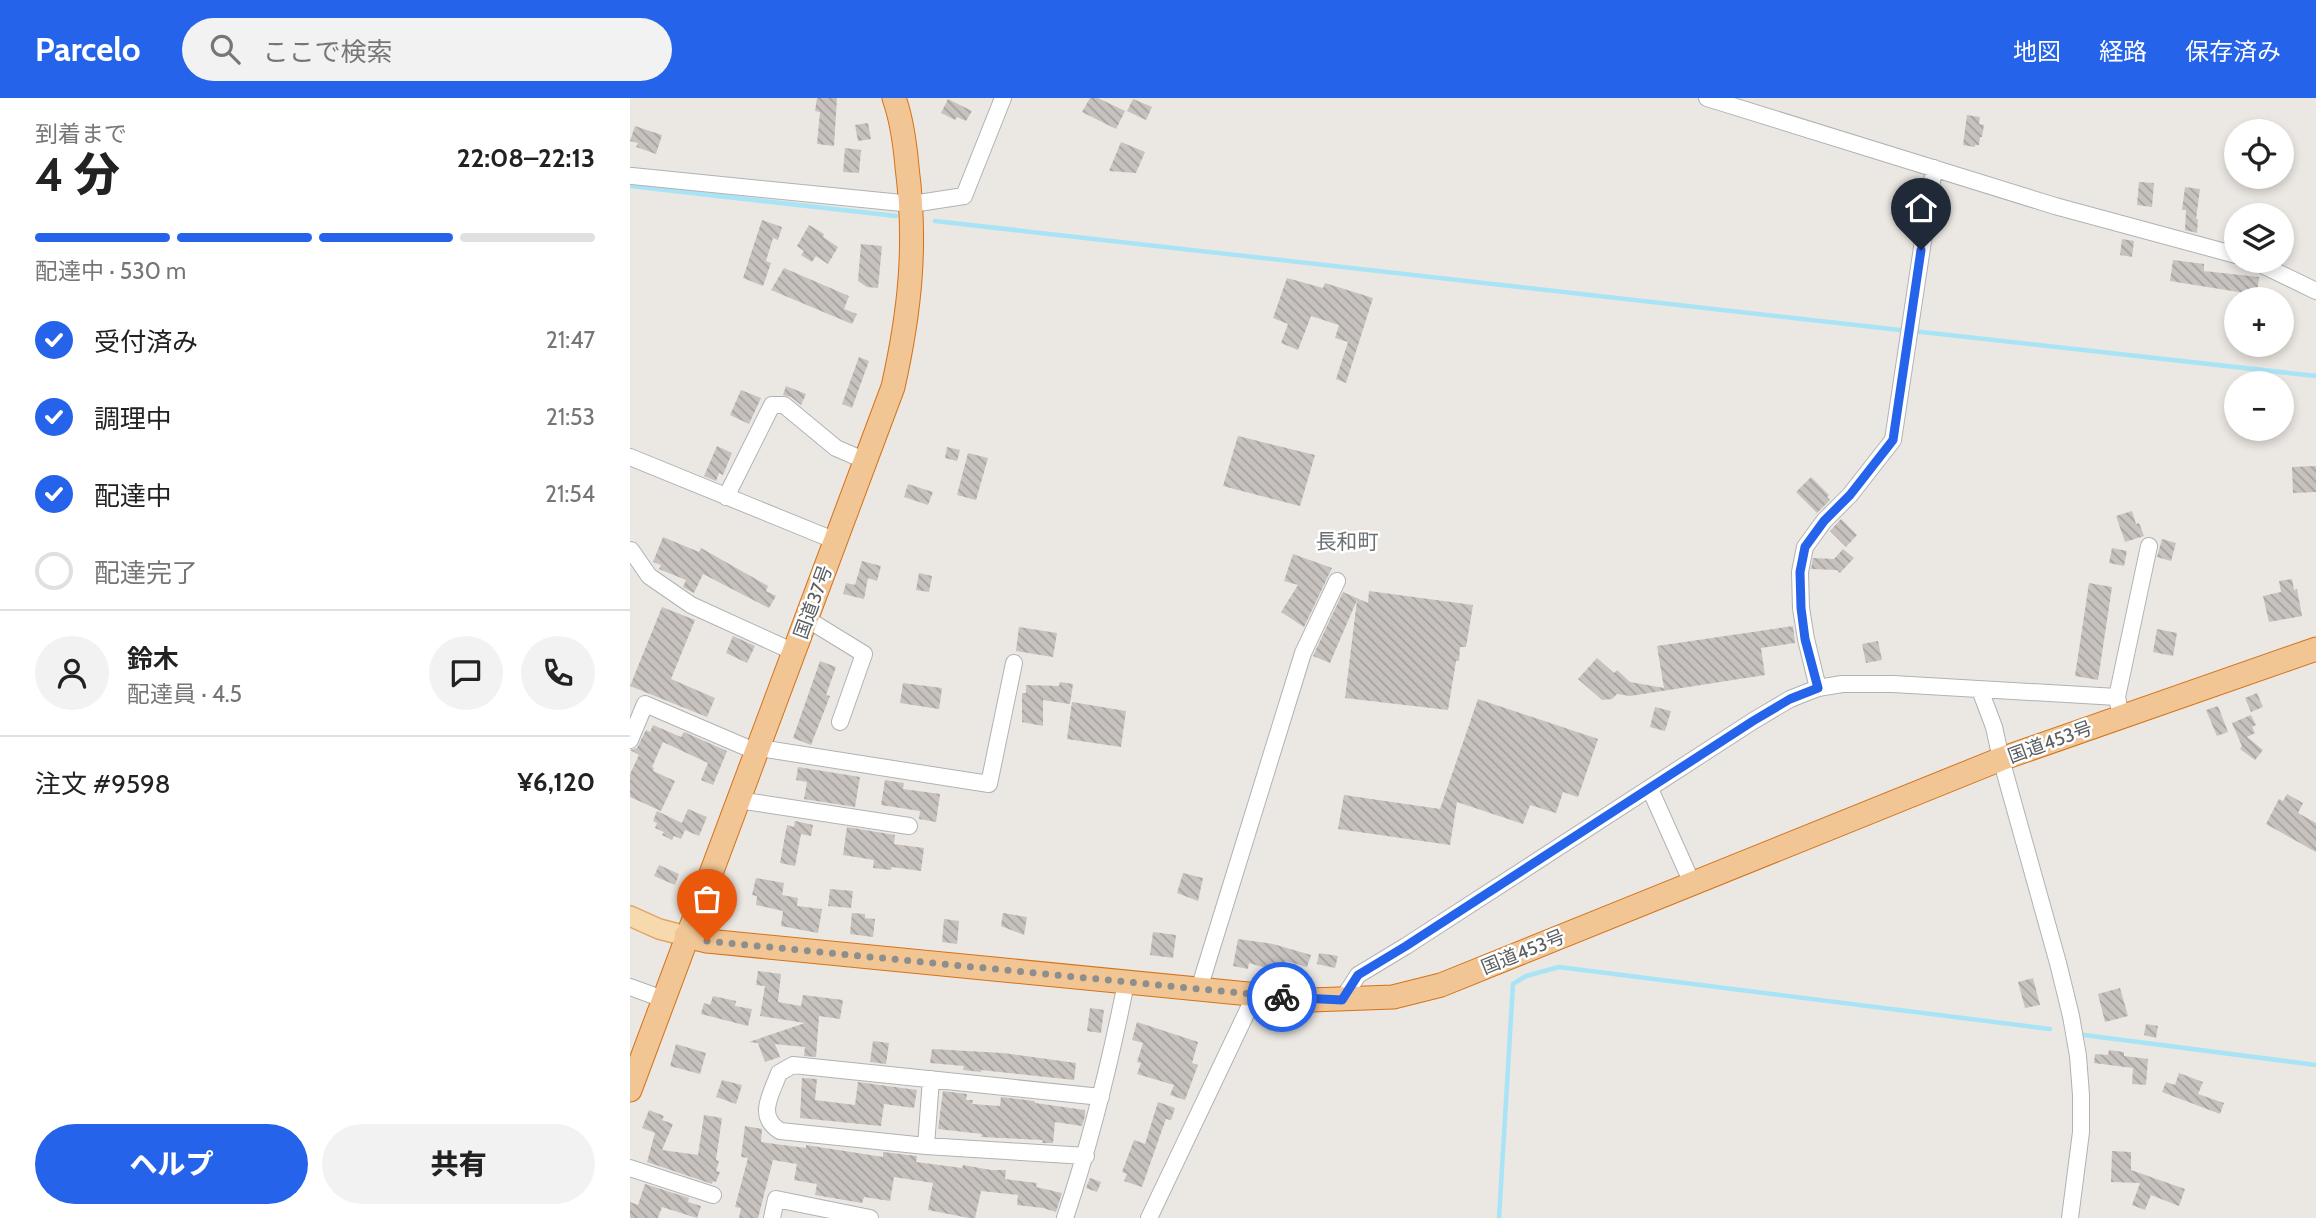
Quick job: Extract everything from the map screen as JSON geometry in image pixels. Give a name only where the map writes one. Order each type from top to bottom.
[{"type":"highway","name":"国道37号","points":[[630,1090],[893,387],[906,330],[911,281],[912,204],[906,152],[890,100]]},
{"type":"highway","name":"国道453号","points":[[686,936],[707,941],[1255,995],[1342,1000],[1393,997],[1441,985],[2001,759],[2119,707],[2316,649]]},
{"type":"main road","points":[[630,916],[659,929],[686,936]]},
{"type":"street","points":[[632,176],[912,204],[964,196],[1003,98]]},
{"type":"street","points":[[1707,98],[2055,206],[2224,252]]},
{"type":"street","points":[[1818,688],[1805,639],[1801,608],[1800,572],[1805,547],[1893,440],[1934,168]]},
{"type":"street","points":[[2278,273],[2316,292]]},
{"type":"street","points":[[726,497],[772,405],[784,405],[836,448],[866,461]]},
{"type":"street","points":[[630,457],[836,541]]},
{"type":"street","points":[[1342,1000],[1358,975],[1772,710],[1790,699],[1818,688],[1842,684],[1893,684],[1980,690],[2119,707],[2149,546]]},
{"type":"street","points":[[631,550],[649,576],[691,605],[794,652]]},
{"type":"street","points":[[1199,989],[1303,653],[1337,581]]},
{"type":"street","points":[[807,619],[864,654],[840,722]]},
{"type":"street","points":[[630,740],[645,704],[758,750],[989,784],[1014,663]]},
{"type":"street","points":[[1980,690],[1994,727],[2058,963],[2078,1056],[2081,1132],[2070,1218]]},
{"type":"street","points":[[1650,789],[1692,883]]},
{"type":"street","points":[[738,800],[909,826]]},
{"type":"street","points":[[1065,1218],[1086,1156],[1126,983]]},
{"type":"street","points":[[630,987],[663,999]]},
{"type":"street","points":[[1149,1218],[1255,995]]},
{"type":"street","points":[[1086,1156],[926,1146],[780,1131],[770,1125],[766,1112],[779,1073],[793,1065],[1101,1097]]},
{"type":"street","points":[[926,1146],[931,1079]]},
{"type":"street","points":[[630,1168],[713,1195]]},
{"type":"street","points":[[772,1218],[776,1199],[870,1218]]},
{"type":"building","points":[[817,98],[837,98],[834,146],[817,144],[820,112],[815,111]]},
{"type":"building","points":[[1090,98],[1098,98],[1125,111],[1116,129],[1082,112]]},
{"type":"building","points":[[948,99],[972,111],[966,121],[957,117],[955,120],[941,113]]},
{"type":"building","points":[[1133,99],[1152,107],[1146,120],[1127,111]]},
{"type":"building","points":[[1967,115],[1980,117],[1979,124],[1984,125],[1979,145],[1975,147],[1963,145]]},
{"type":"building","points":[[868,123],[871,139],[858,141],[855,125]]},
{"type":"building","points":[[635,126],[662,135],[656,154],[636,147],[638,143],[630,141]]},
{"type":"building","points":[[1121,142],[1145,152],[1136,173],[1109,171]]},
{"type":"building","points":[[845,148],[861,150],[859,173],[843,172]]},
{"type":"building","points":[[2139,182],[2154,183],[2152,207],[2137,205]]},
{"type":"building","points":[[2185,187],[2200,189],[2197,233],[2185,230],[2186,210],[2182,210]]},
{"type":"building","points":[[762,220],[782,227],[778,240],[773,238],[766,261],[771,263],[763,286],[743,278]]},
{"type":"building","points":[[809,225],[838,247],[828,264],[816,256],[812,262],[801,255],[804,251],[797,246]]},
{"type":"building","points":[[2122,239],[2134,241],[2132,257],[2120,255]]},
{"type":"building","points":[[861,244],[882,246],[878,288],[867,287],[858,281]]},
{"type":"building","points":[[2173,260],[2204,264],[2204,271],[2259,277],[2258,287],[2224,287],[2224,290],[2170,281]]},
{"type":"building","points":[[784,268],[849,296],[844,309],[857,314],[852,324],[771,290]]},
{"type":"building","points":[[1287,278],[1323,288],[1325,283],[1373,298],[1346,383],[1336,379],[1348,342],[1335,338],[1339,325],[1311,316],[1298,350],[1281,343],[1288,324],[1273,318]]},
{"type":"building","points":[[859,357],[869,361],[852,408],[842,404]]},
{"type":"building","points":[[786,386],[806,394],[801,405],[791,397],[783,395]]},
{"type":"building","points":[[741,390],[761,398],[749,424],[730,415]]},
{"type":"building","points":[[1238,436],[1315,455],[1300,506],[1223,486]]},
{"type":"building","points":[[717,446],[732,453],[723,475],[719,473],[716,481],[704,476]]},
{"type":"building","points":[[947,447],[960,450],[957,461],[945,458]]},
{"type":"building","points":[[968,453],[988,458],[976,500],[957,495]]},
{"type":"building","points":[[2316,466],[2316,492],[2293,493],[2292,467]]},
{"type":"building","points":[[1811,477],[1829,495],[1827,497],[1830,500],[1817,513],[1796,492]]},
{"type":"building","points":[[908,484],[933,492],[928,505],[904,497]]},
{"type":"building","points":[[2132,511],[2144,536],[2125,542],[2116,516]]},
{"type":"building","points":[[1841,519],[1857,535],[1846,547],[1830,531]]},
{"type":"building","points":[[663,537],[699,552],[701,548],[768,586],[766,591],[776,596],[769,608],[703,574],[694,593],[683,587],[686,580],[659,569],[661,565],[653,562]]},
{"type":"building","points":[[2162,539],[2176,543],[2171,561],[2157,557]]},
{"type":"building","points":[[2112,548],[2127,551],[2124,566],[2109,563]]},
{"type":"building","points":[[1843,549],[1854,558],[1840,573],[1837,570],[1811,569],[1813,558],[1834,559]]},
{"type":"building","points":[[1293,554],[1332,568],[1304,627],[1281,612],[1298,585],[1284,581]]},
{"type":"building","points":[[862,561],[881,566],[877,581],[868,578],[864,599],[843,594],[846,583],[855,585]]},
{"type":"building","points":[[919,573],[932,576],[929,592],[916,590]]},
{"type":"building","points":[[2292,579],[2294,590],[2297,589],[2302,616],[2269,622],[2263,596],[2281,592],[2279,581]]},
{"type":"building","points":[[2089,583],[2112,587],[2098,680],[2075,676]]},
{"type":"building","points":[[1369,591],[1473,605],[1466,647],[1460,647],[1459,661],[1456,661],[1448,710],[1345,698],[1357,600],[1330,663],[1313,656],[1343,592],[1368,603]]},
{"type":"building","points":[[662,607],[695,620],[671,679],[715,698],[707,717],[630,686]]},
{"type":"building","points":[[1793,626],[1795,643],[1761,648],[1765,675],[1630,696],[1617,694],[1612,699],[1602,700],[1578,679],[1597,658],[1614,673],[1617,670],[1630,682],[1664,688],[1657,646]]},
{"type":"building","points":[[1019,627],[1057,633],[1053,657],[1016,651]]},
{"type":"building","points":[[2157,629],[2177,633],[2173,656],[2153,652]]},
{"type":"building","points":[[733,636],[755,646],[747,663],[726,653]]},
{"type":"building","points":[[1878,641],[1882,660],[1866,663],[1862,644]]},
{"type":"building","points":[[820,661],[836,667],[826,695],[830,696],[811,745],[793,738]]},
{"type":"building","points":[[1060,682],[1073,684],[1070,704],[1043,700],[1043,726],[1022,722],[1022,693],[1026,693],[1026,685],[1059,686]]},
{"type":"building","points":[[903,683],[942,688],[939,709],[900,703]]},
{"type":"building","points":[[2257,693],[2263,707],[2251,712],[2245,698]]},
{"type":"building","points":[[1478,699],[1598,739],[1578,797],[1563,792],[1556,813],[1530,805],[1523,824],[1457,802],[1450,845],[1338,829],[1344,795],[1440,809]]},
{"type":"building","points":[[1072,702],[1126,711],[1121,747],[1067,739]]},
{"type":"building","points":[[2218,706],[2228,732],[2217,736],[2206,710]]},
{"type":"building","points":[[1655,707],[1671,711],[1665,731],[1650,727]]},
{"type":"building","points":[[2251,715],[2256,725],[2252,727],[2255,733],[2247,737],[2263,750],[2255,760],[2240,749],[2242,746],[2232,723]]},
{"type":"building","points":[[653,725],[681,737],[684,732],[727,751],[713,785],[701,780],[708,763],[663,742],[652,767],[653,771],[675,781],[661,811],[630,797],[630,774],[639,755],[630,750],[637,748],[646,730],[650,732]]},
{"type":"building","points":[[798,767],[860,777],[855,807],[804,799],[807,782],[796,780]]},
{"type":"building","points":[[885,780],[904,783],[903,789],[940,794],[936,822],[919,819],[920,811],[881,805]]},
{"type":"building","points":[[2287,794],[2303,803],[2298,813],[2316,823],[2316,852],[2266,824],[2279,799],[2283,801]]},
{"type":"building","points":[[688,809],[707,817],[699,836],[685,830],[681,839],[674,836],[672,840],[655,828],[657,823],[653,821],[657,811],[682,823]]},
{"type":"building","points":[[795,821],[813,825],[811,836],[801,834],[795,866],[780,863],[787,825],[794,827]]},
{"type":"building","points":[[847,827],[895,835],[894,844],[924,848],[921,871],[892,867],[891,870],[873,868],[874,860],[843,855]]},
{"type":"building","points":[[659,865],[679,874],[675,885],[654,876]]},
{"type":"building","points":[[1183,873],[1203,878],[1198,901],[1177,893]]},
{"type":"building","points":[[756,878],[784,883],[782,895],[798,898],[797,906],[822,909],[818,933],[781,926],[783,911],[756,905],[757,896],[752,895]]},
{"type":"building","points":[[830,889],[853,891],[851,908],[828,906]]},
{"type":"building","points":[[852,913],[865,914],[865,918],[875,919],[873,937],[850,934]]},
{"type":"building","points":[[1003,913],[1027,917],[1024,935],[1001,926]]},
{"type":"building","points":[[944,919],[959,921],[957,944],[942,942]]},
{"type":"building","points":[[1153,932],[1176,935],[1173,958],[1150,955]]},
{"type":"building","points":[[1238,939],[1273,944],[1311,955],[1307,967],[1286,961],[1283,973],[1249,963],[1248,969],[1233,966]]},
{"type":"building","points":[[1319,953],[1338,956],[1335,968],[1317,964]]},
{"type":"building","points":[[758,971],[781,974],[778,1002],[801,1006],[803,995],[843,1000],[840,1019],[819,1016],[816,1057],[804,1056],[805,1047],[775,1044],[780,1057],[765,1062],[758,1043],[749,1042],[805,1023],[760,1016],[765,986],[756,985]]},
{"type":"building","points":[[2033,978],[2040,1005],[2025,1008],[2018,982]]},
{"type":"building","points":[[2120,988],[2128,1016],[2105,1022],[2098,994]]},
{"type":"building","points":[[713,996],[736,1001],[735,1006],[752,1009],[748,1026],[701,1014],[704,1003],[710,1005]]},
{"type":"building","points":[[1090,1008],[1104,1010],[1101,1033],[1087,1031]]},
{"type":"building","points":[[1137,1022],[1198,1042],[1192,1063],[1198,1065],[1185,1100],[1170,1095],[1174,1085],[1137,1074],[1141,1063],[1137,1062],[1143,1043],[1132,1040]]},
{"type":"building","points":[[2146,1024],[2158,1026],[2156,1038],[2144,1035]]},
{"type":"building","points":[[873,1041],[889,1043],[886,1064],[870,1062]]},
{"type":"building","points":[[676,1044],[706,1053],[700,1074],[670,1066]]},
{"type":"building","points":[[932,1049],[1003,1053],[1076,1063],[1074,1080],[963,1070],[964,1066],[930,1063]]},
{"type":"building","points":[[2109,1050],[2124,1052],[2124,1056],[2148,1059],[2146,1085],[2132,1084],[2133,1068],[2094,1063],[2095,1054],[2108,1055]]},
{"type":"building","points":[[2179,1073],[2203,1082],[2198,1094],[2224,1103],[2220,1114],[2162,1092],[2166,1082],[2175,1085]]},
{"type":"building","points":[[802,1078],[817,1079],[815,1100],[855,1105],[858,1082],[917,1090],[914,1108],[884,1104],[881,1126],[800,1118]]},
{"type":"building","points":[[722,1080],[742,1085],[736,1104],[716,1097]]},
{"type":"building","points":[[943,1091],[967,1094],[966,1100],[973,1100],[972,1104],[1000,1106],[1001,1097],[1085,1110],[1085,1116],[1082,1126],[1055,1122],[1053,1143],[1042,1143],[1043,1140],[981,1137],[982,1134],[938,1129]]},
{"type":"building","points":[[1158,1102],[1175,1108],[1171,1120],[1166,1119],[1142,1187],[1124,1181],[1127,1174],[1122,1172],[1134,1140],[1145,1144]]},
{"type":"building","points":[[649,1110],[664,1116],[662,1120],[673,1124],[662,1150],[698,1155],[704,1115],[722,1118],[716,1160],[719,1161],[716,1171],[720,1172],[716,1182],[713,1181],[712,1184],[647,1162],[655,1133],[642,1128]]},
{"type":"building","points":[[745,1126],[762,1129],[761,1142],[806,1148],[806,1145],[883,1157],[883,1152],[917,1156],[916,1162],[1006,1170],[1005,1179],[1037,1183],[1036,1187],[1062,1193],[1056,1212],[1017,1205],[1018,1195],[981,1191],[975,1218],[969,1218],[928,1210],[933,1183],[894,1177],[890,1201],[864,1197],[862,1203],[815,1195],[817,1184],[794,1180],[797,1164],[773,1160],[758,1218],[739,1218],[741,1208],[735,1207],[748,1158],[741,1157]]},
{"type":"building","points":[[2112,1151],[2131,1152],[2131,1170],[2185,1189],[2179,1206],[2151,1195],[2145,1210],[2132,1205],[2140,1183],[2111,1182]]},
{"type":"building","points":[[1090,1178],[1101,1182],[1097,1192],[1086,1188]]},
{"type":"building","points":[[645,1184],[689,1198],[688,1202],[701,1206],[697,1218],[662,1207],[658,1218],[630,1218],[630,1202],[638,1205]]},
{"type":"waterway","points":[[630,186],[896,216]]},
{"type":"waterway","points":[[935,221],[1900,330]]},
{"type":"waterway","points":[[1913,331],[2316,376]]},
{"type":"waterway","points":[[1499,1218],[1513,984],[1526,976],[1559,967],[2050,1029]]},
{"type":"waterway","points":[[2084,1035],[2316,1065]]},
{"type":"way so far","points":[[707,941],[1282,997]]},
{"type":"district","name":"長和町","points":[[1347,541]]},
{"type":"route","points":[[1282,997],[1342,1000],[1358,975],[1753,721],[1790,699],[1818,688],[1805,639],[1801,608],[1800,572],[1805,547],[1893,440],[1921,250]]}]
